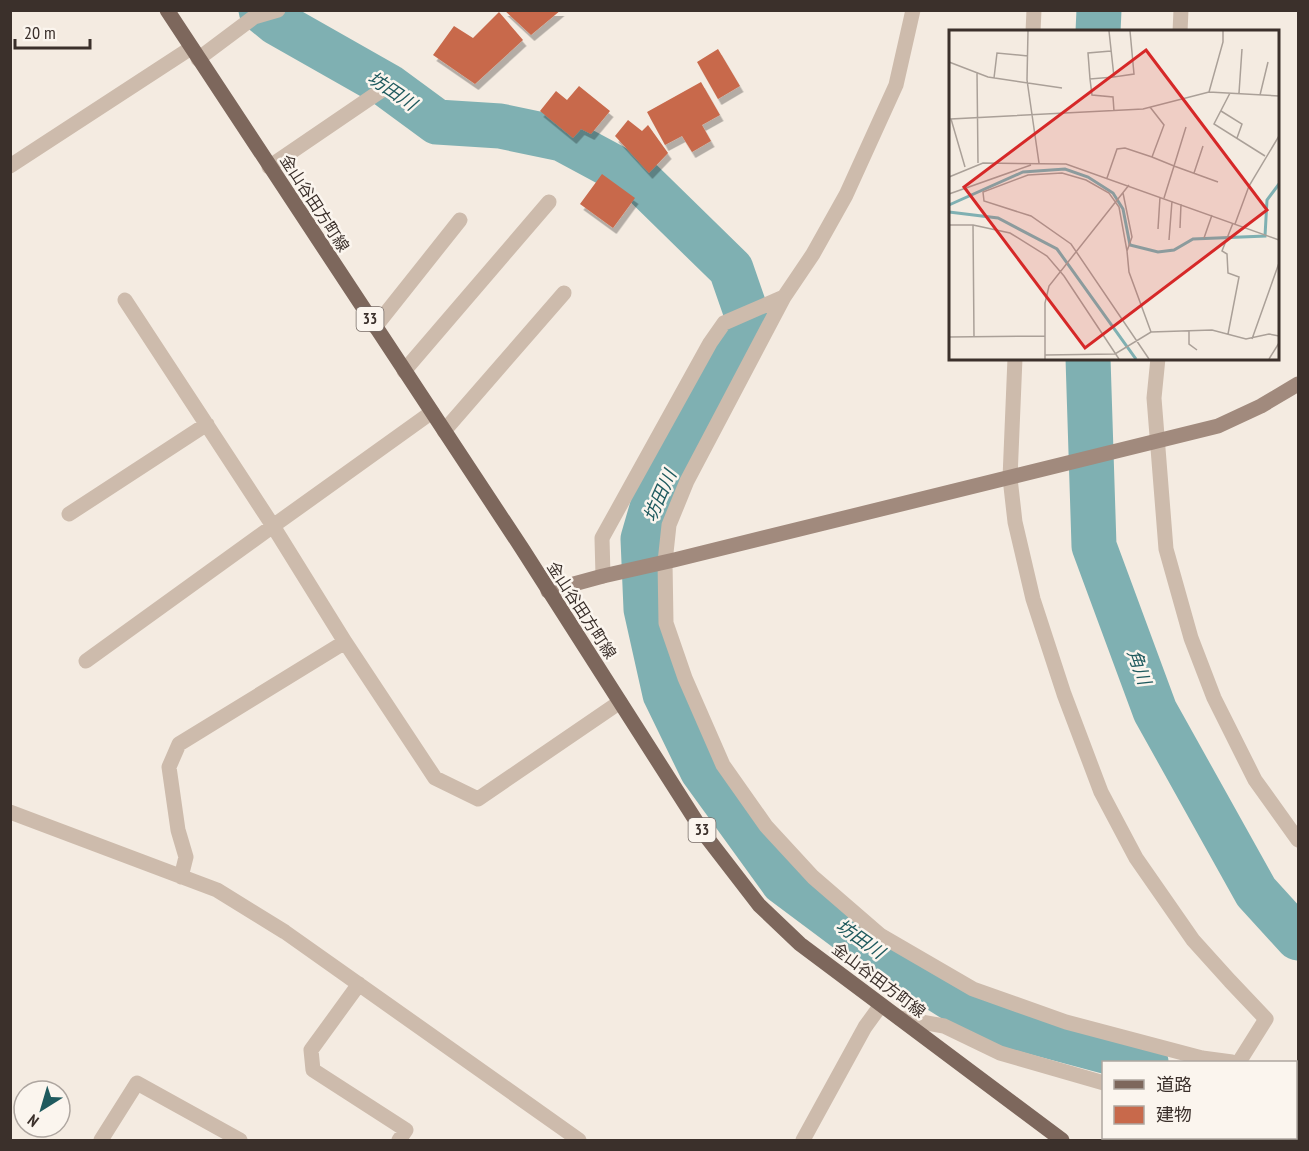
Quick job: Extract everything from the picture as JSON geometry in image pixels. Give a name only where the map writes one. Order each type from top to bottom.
[{"type":"main road","name":"金山谷田方町線","points":[[167,10],[432,412],[705,835],[759,905],[801,944],[1062,1140]]},
{"type":"street","points":[[10,166],[255,17],[278,10]]},
{"type":"street","points":[[913,10],[896,86],[846,195],[813,254],[784,297],[687,481],[669,525],[661,563],[666,623],[685,678],[723,765],[766,826],[813,877],[880,935],[973,989],[1066,1022],[1202,1058],[1224,1061]]},
{"type":"street","points":[[1033,30],[1034,10]]},
{"type":"street","points":[[1180,30],[1181,10]]},
{"type":"street","points":[[269,166],[382,90]]},
{"type":"street","points":[[404,371],[549,202]]},
{"type":"street","points":[[375,327],[460,220]]},
{"type":"street","points":[[444,431],[564,293]]},
{"type":"street","points":[[610,574],[602,538],[710,343],[724,322],[784,297]]},
{"type":"street","points":[[125,300],[435,778],[478,799],[620,702]]},
{"type":"street","points":[[1015,360],[1013,477],[1015,522],[1033,599],[1064,694],[1101,792],[1136,858],[1193,940],[1266,1018],[1240,1061]]},
{"type":"street","points":[[1158,360],[1152,442],[1166,549],[1191,638],[1214,698],[1255,780],[1299,840]]},
{"type":"street","points":[[548,591],[1218,426],[1262,406],[1299,384]]},
{"type":"street","points":[[86,662],[432,412]]},
{"type":"street","points":[[69,514],[207,424]]},
{"type":"street","points":[[181,877],[186,857],[177,830],[169,767],[179,744],[345,642]]},
{"type":"street","points":[[10,812],[217,890],[285,932],[579,1140]]},
{"type":"street","points":[[359,984],[311,1050],[313,1070],[405,1130],[399,1140]]},
{"type":"street","points":[[802,1140],[866,1027],[881,1005]]},
{"type":"street","points":[[898,1018],[944,1026],[1000,1053],[1102,1082]]},
{"type":"street","points":[[101,1140],[137,1083],[240,1140]]},
{"type":"building","points":[[504,10],[561,10],[531,35]]},
{"type":"building","points":[[499,12],[523,40],[475,84],[433,55],[454,26],[473,38]]},
{"type":"building","points":[[718,49],[740,86],[718,99],[697,62]]},
{"type":"building","points":[[701,82],[720,115],[702,125],[711,141],[692,152],[682,136],[665,145],[647,112]]},
{"type":"building","points":[[579,86],[610,111],[591,134],[581,129],[573,138],[540,111],[556,91],[567,100]]},
{"type":"building","points":[[628,120],[642,131],[648,125],[668,153],[649,173],[615,136]]},
{"type":"building","points":[[602,174],[635,198],[613,228],[580,204]]},
{"type":"waterway","name":"坊田川","points":[[261,10],[277,23],[388,86],[437,122],[500,126],[562,139],[642,182],[731,269],[747,315],[737,346],[654,501],[643,539],[646,609],[665,694],[702,770],[783,882],[870,947],[985,1019],[1142,1061]]},
{"type":"waterway","name":"角川","points":[[1098,30],[1099,10]]},
{"type":"waterway","name":"角川","points":[[1088,360],[1094,546],[1155,711],[1256,892],[1298,938]]}]
